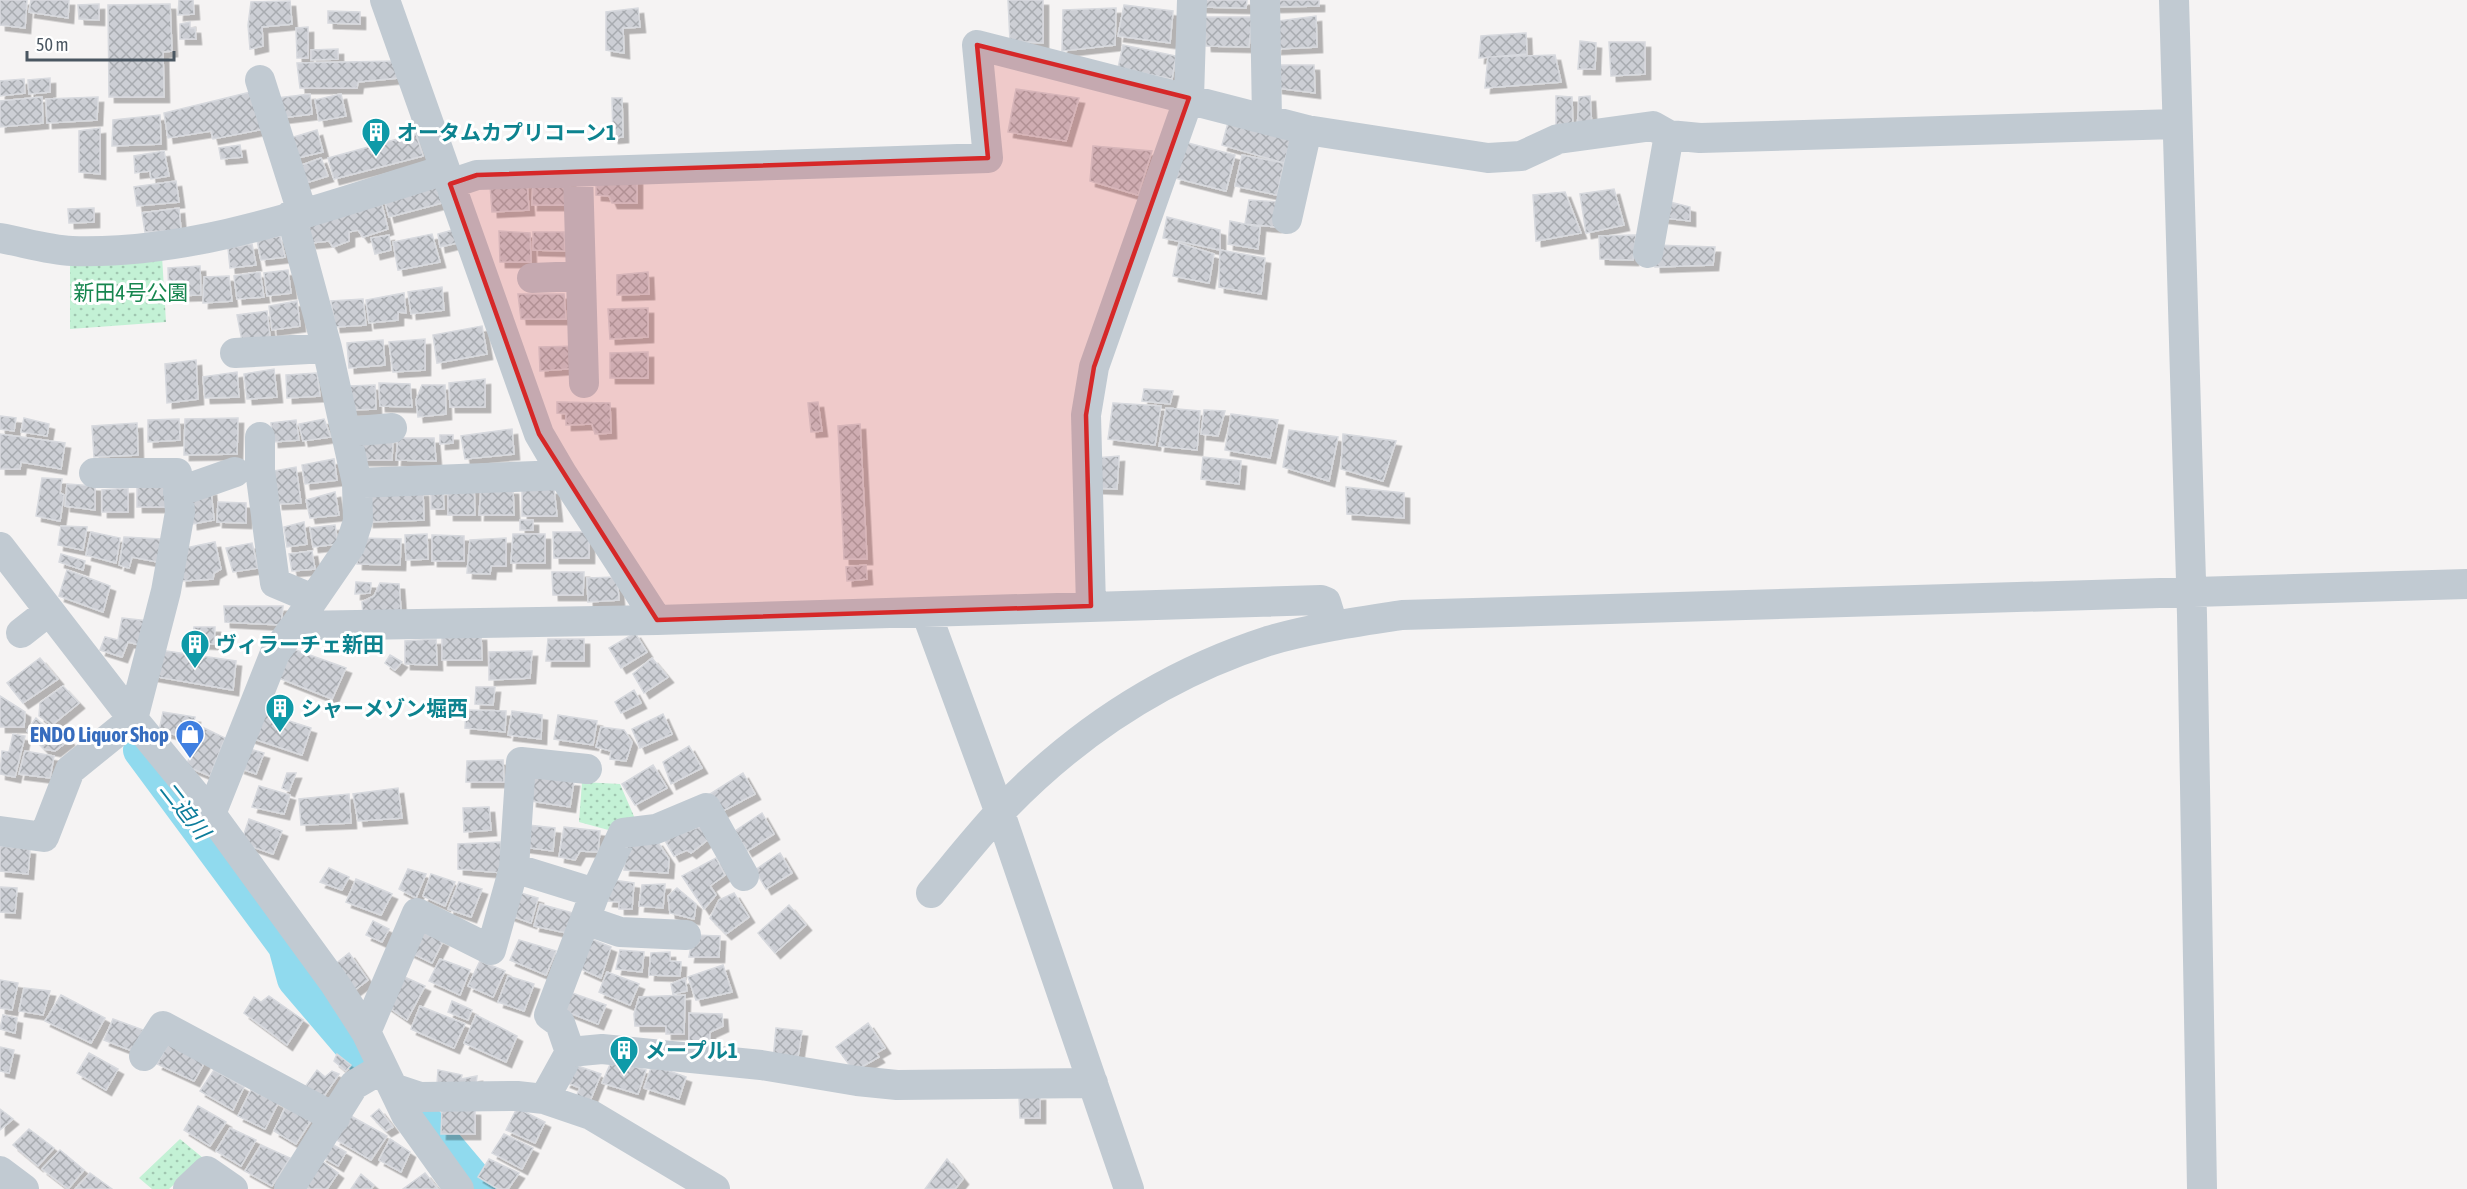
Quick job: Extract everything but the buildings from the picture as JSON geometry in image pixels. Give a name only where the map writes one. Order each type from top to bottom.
[{"type":"street","points":[[385,0],[539,434],[657,620]]},
{"type":"street","points":[[1091,606],[1086,415],[1094,367],[1189,98],[1192,0]]},
{"type":"street","points":[[1265,0],[1267,120]]},
{"type":"street","points":[[2174,0],[2191,592],[2202,1189]]},
{"type":"street","points":[[0,238],[69,251],[115,250],[216,238],[297,214],[447,177],[988,158],[977,45],[1307,130],[1488,158],[1521,156],[1558,139],[1653,126],[1669,135],[1700,138],[2176,124]]},
{"type":"street","points":[[211,814],[275,653],[350,546],[358,521],[357,483],[346,432],[297,214],[260,80]]},
{"type":"street","points":[[1287,219],[1307,130]]},
{"type":"street","points":[[1648,253],[1669,135]]},
{"type":"street","points":[[578,172],[584,382]]},
{"type":"street","points":[[532,278],[581,276]]},
{"type":"street","points":[[235,353],[327,348]]},
{"type":"street","points":[[346,432],[392,428]]},
{"type":"street","points":[[260,437],[260,470],[275,583],[313,599]]},
{"type":"street","points":[[178,492],[235,472]]},
{"type":"street","points":[[0,831],[44,837],[70,770],[125,726],[166,591],[180,512],[177,473],[94,473]]},
{"type":"street","points":[[357,483],[563,475]]},
{"type":"street","points":[[0,547],[49,611],[125,726],[211,814],[335,984],[366,1032],[406,1115],[459,1189]]},
{"type":"street","points":[[931,893],[1000,813],[1077,741],[1135,700],[1203,665],[1269,641],[1332,626],[1402,615],[2467,584]]},
{"type":"street","points":[[295,626],[657,620],[1322,600],[1326,602],[1332,626]]},
{"type":"street","points":[[21,633],[49,611]]},
{"type":"street","points":[[926,612],[1000,813],[1129,1189]]},
{"type":"street","points":[[366,1032],[417,913],[491,950],[514,868],[521,762],[586,769]]},
{"type":"street","points":[[544,1099],[570,1052],[560,1023],[549,1015],[590,906],[623,833],[656,830],[706,808],[744,876]]},
{"type":"street","points":[[514,868],[590,906],[620,932],[686,935]]},
{"type":"street","points":[[144,1056],[164,1026],[335,1118]]},
{"type":"street","points":[[570,1052],[602,1050],[761,1065],[857,1081],[897,1085],[1093,1083]]},
{"type":"street","points":[[289,1189],[354,1085],[388,1078],[420,1097],[517,1096],[544,1099],[591,1115],[715,1189]]},
{"type":"street","points":[[0,1171],[24,1189]]},
{"type":"street","points":[[188,1189],[207,1171],[233,1189]]},
{"type":"highlighted area","points":[[977,45],[1189,98],[1094,367],[1086,415],[1091,606],[657,620],[539,434],[450,184],[477,175],[988,158]]},
{"type":"green space","name":"新田4号公園","points":[[162,256],[166,322],[70,329],[70,265]]},
{"type":"green space","points":[[582,782],[620,784],[636,821],[612,831],[579,822]]},
{"type":"green space","points":[[180,1139],[203,1158],[169,1189],[152,1189],[139,1178]]},
{"type":"waterway","name":"二迫川","points":[[141,750],[286,946],[295,979],[359,1054]]},
{"type":"waterway","name":"二迫川","points":[[428,1125],[482,1189]]},
{"type":"place","name":"オータムカプリコーン1","points":[[376,158]]},
{"type":"place","name":"ヴィラーチェ新田","points":[[195,670]]},
{"type":"place","name":"シャーメゾン堀西","points":[[280,734]]},
{"type":"place","name":"ENDO Liquor Shop","points":[[190,760]]},
{"type":"place","name":"メープル1","points":[[624,1076]]}]
